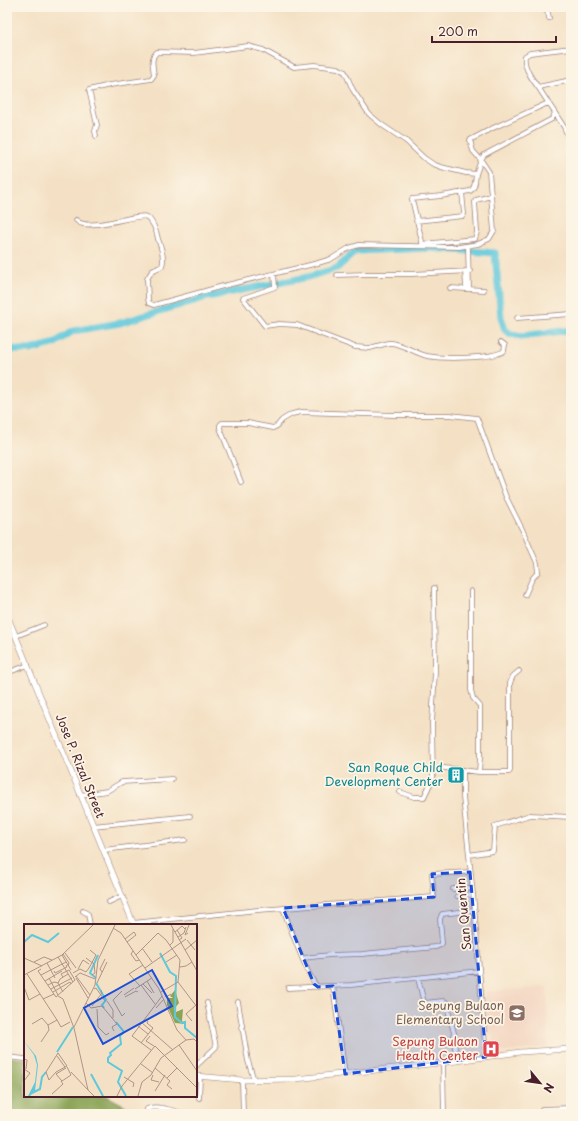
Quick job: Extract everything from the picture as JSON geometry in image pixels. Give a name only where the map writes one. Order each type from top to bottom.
[{"type":"street","points":[[542,7],[548,13],[549,18]]},
{"type":"street","points":[[96,136],[95,131],[97,125],[89,92],[90,89],[151,79],[154,74],[152,60],[154,54],[157,52],[194,53],[248,46],[263,50],[294,66],[327,66],[342,70],[345,72],[353,90],[368,114],[406,141],[424,158],[441,167],[476,174]]},
{"type":"street","points":[[571,48],[530,53],[525,56],[524,60],[529,75],[564,127],[571,144]]},
{"type":"street","points":[[538,87],[571,80]]},
{"type":"street","points":[[76,220],[82,224],[90,225],[113,222],[138,216],[149,218],[157,236],[163,260],[162,266],[152,271],[146,279],[149,303],[156,306],[223,286],[275,276],[331,259],[356,246],[423,245],[469,248],[486,241],[494,231],[489,172],[482,160],[473,151],[470,140],[548,103]]},
{"type":"street","points":[[423,245],[416,221],[412,199],[470,191],[473,188],[476,174],[484,155],[552,119],[554,113]]},
{"type":"street","points":[[416,221],[463,216],[462,192]]},
{"type":"street","points":[[423,245],[474,239],[478,232],[475,202],[476,200],[491,196]]},
{"type":"street","points":[[468,288],[467,271],[470,256],[469,248]]},
{"type":"street","points":[[337,275],[412,274],[467,271]]},
{"type":"street","points":[[275,276],[276,284],[274,288],[243,298],[265,326],[279,324],[297,325],[355,347],[370,348],[392,342],[428,356],[470,358],[489,356],[504,351],[505,345],[501,342]]},
{"type":"street","points":[[450,288],[484,290]]},
{"type":"street","points":[[517,318],[571,314]]},
{"type":"street","points":[[241,482],[220,428],[222,423],[248,423],[273,428],[292,414],[300,412],[478,418],[506,497],[538,566],[538,572],[532,579],[525,595]]},
{"type":"street","points":[[400,792],[414,797],[424,797],[433,778],[432,723],[435,671],[434,588]]},
{"type":"street","points":[[471,591],[471,690],[473,698],[480,706],[479,772]]},
{"type":"street","name":"Jose P. Rizal Street","points":[[7,615],[9,626],[16,636],[133,924]]},
{"type":"street","points":[[16,636],[44,625]]},
{"type":"street","points":[[7,673],[28,665]]},
{"type":"street","points":[[444,768],[479,772],[508,772],[511,769],[510,683],[513,676],[519,671]]},
{"type":"street","name":"San Quentin","points":[[463,770],[462,797],[473,894],[486,1056]]},
{"type":"street","points":[[80,795],[107,791],[122,782],[172,779]]},
{"type":"street","points":[[469,855],[493,851],[495,826],[530,815],[571,817]]},
{"type":"street","points":[[93,826],[190,816]]},
{"type":"street","points":[[104,850],[185,840]]},
{"type":"street","points":[[133,924],[282,908],[434,897],[432,874],[470,872]]},
{"type":"street","points":[[453,889],[472,888]]},
{"type":"street","points":[[457,896],[473,894]]},
{"type":"street","points":[[109,902],[122,896]]},
{"type":"street","points":[[282,908],[314,984],[318,987]]},
{"type":"street","points":[[303,958],[436,947],[442,943],[440,919],[442,914],[474,910]]},
{"type":"street","points":[[83,911],[88,914],[90,924]]},
{"type":"street","points":[[288,988],[333,986],[478,971]]},
{"type":"street","points":[[418,978],[424,1003],[446,1002],[454,1033],[457,1061]]},
{"type":"street","points":[[333,986],[345,1074]]},
{"type":"street","points":[[238,1002],[248,1061],[254,1080]]},
{"type":"street","points":[[197,1065],[216,1047],[207,1003]]},
{"type":"street","points":[[199,1098],[198,1076],[242,1080],[296,1079],[457,1061],[486,1056],[571,1048]]},
{"type":"street","points":[[7,1056],[24,1058]]},
{"type":"street","points":[[443,1062],[444,1114]]},
{"type":"street","points":[[242,1080],[243,1114]]},
{"type":"street","points":[[146,1114],[147,1109],[150,1107],[185,1114]]},
{"type":"street","points":[[556,1108],[556,1114]]},
{"type":"street","points":[[542,1109],[571,1108]]},
{"type":"highlighted area","points":[[470,872],[486,1057],[345,1074],[333,986],[318,987],[314,984],[283,908],[434,897],[432,874]]},
{"type":"shaded area","name":"Sepung Bulaon Elementary School","points":[[547,987],[548,1047],[494,1053],[492,1034],[487,1033],[485,992]]},
{"type":"green space","points":[[7,1057],[24,1059],[24,1097],[109,1097],[129,1108],[125,1114],[7,1114]]},
{"type":"waterway","points":[[7,344],[14,350],[29,350],[53,344],[73,331],[120,323],[207,297],[308,277],[337,268],[356,251],[428,248],[495,253],[501,317],[505,330],[511,334],[521,336],[571,330]]},
{"type":"place","name":"San Roque Child Development Center","points":[[456,775]]},
{"type":"place","name":"Sepung Bulaon Elementary School","points":[[517,1013]]},
{"type":"place","name":"Sepung Bulaon Health Center","points":[[491,1049]]}]
